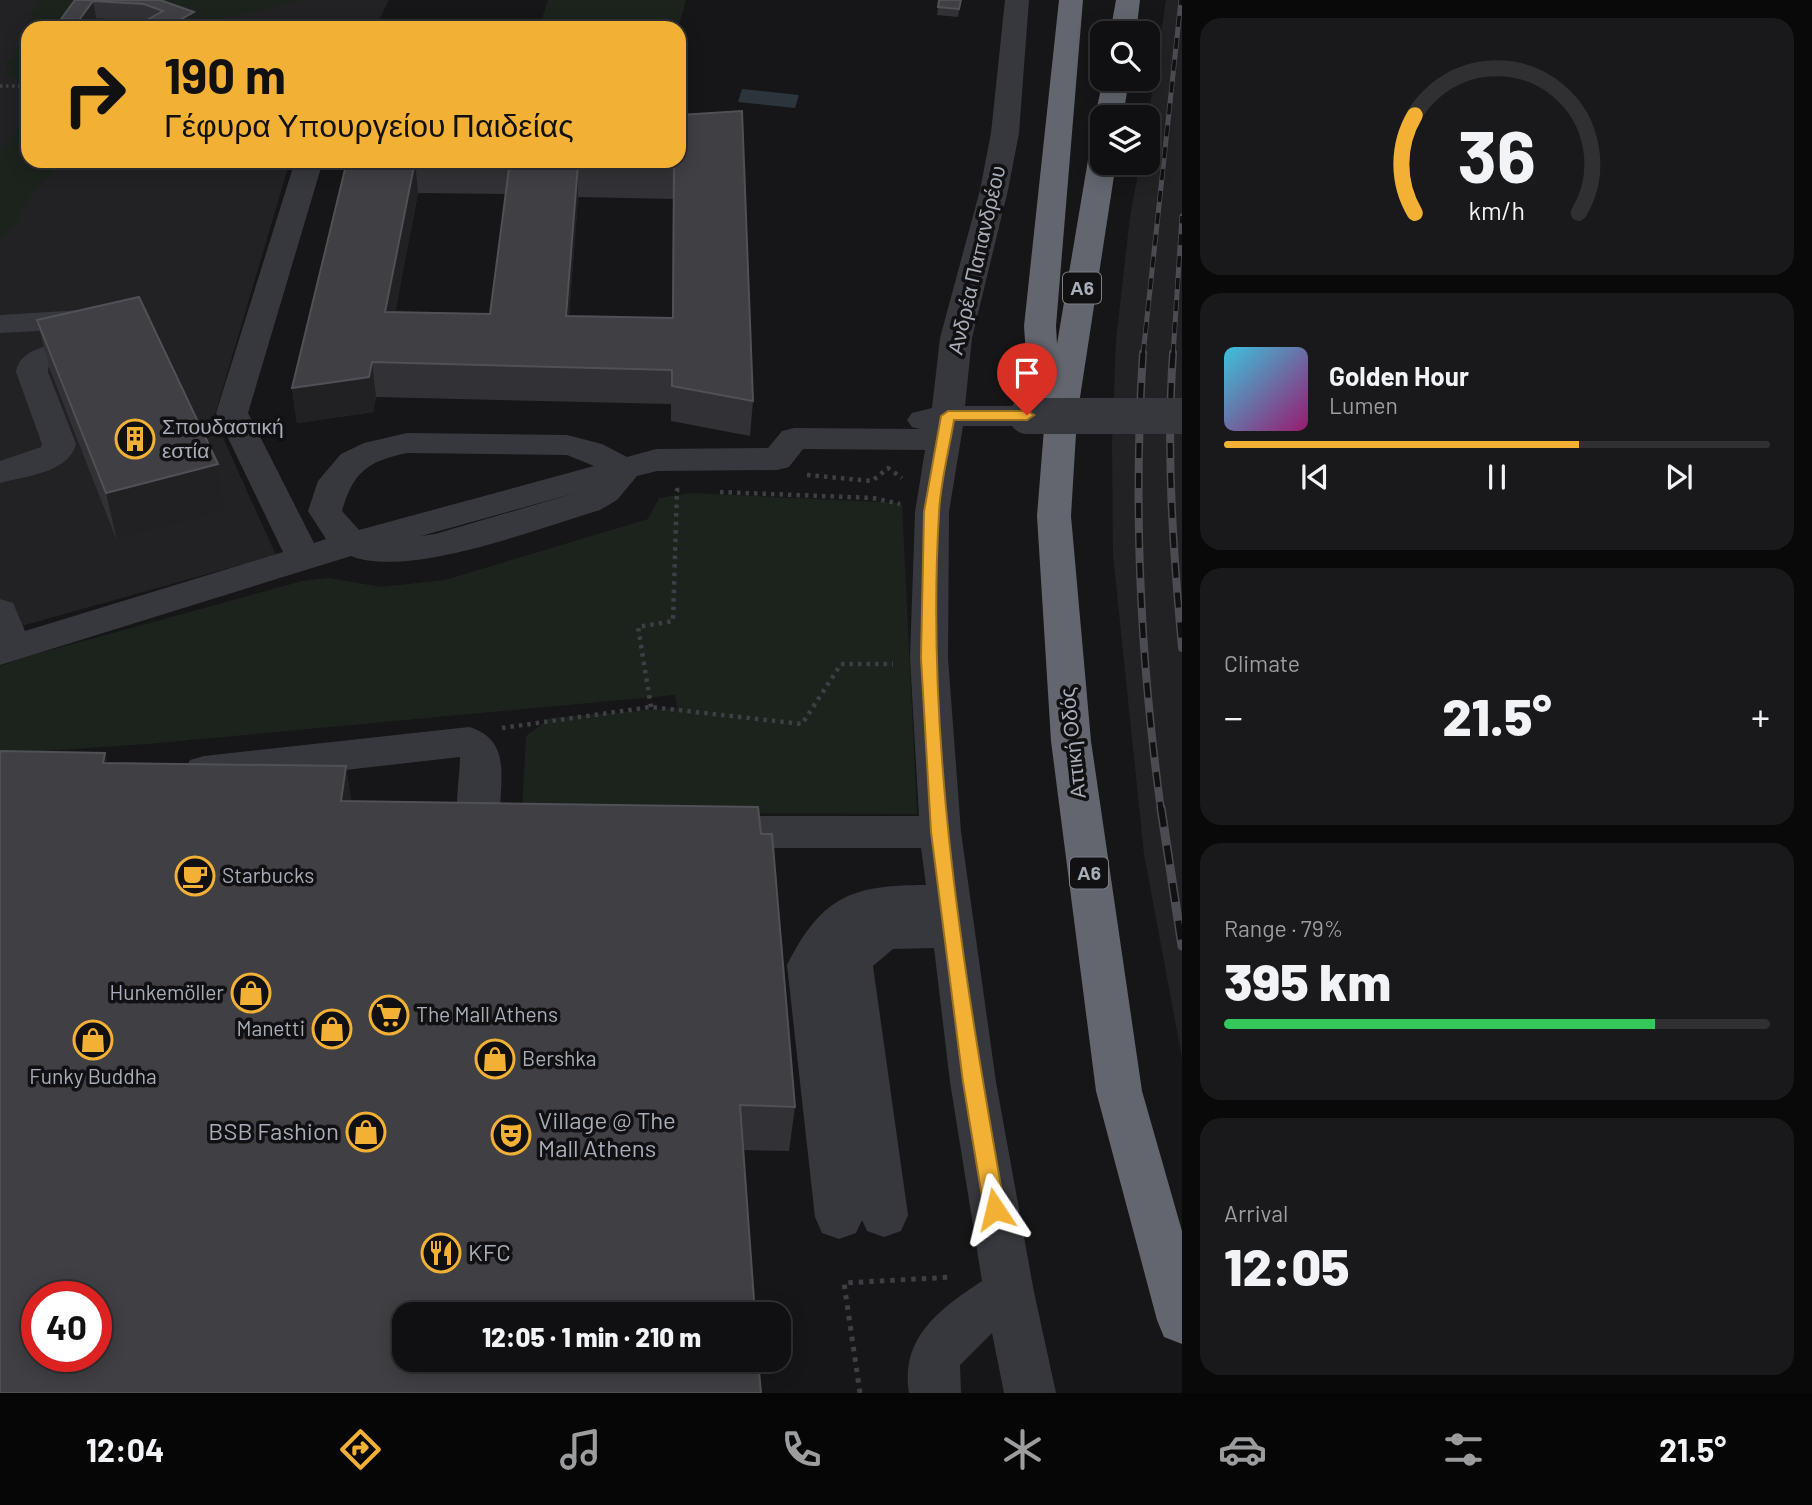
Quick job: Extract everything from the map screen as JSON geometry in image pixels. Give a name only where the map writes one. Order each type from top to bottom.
[{"type":"highway","points":[[1044,416],[1040,326],[1071,0]]},
{"type":"highway","points":[[1125,21],[1128,0]]},
{"type":"highway","name":"Αττική Οδός","points":[[1099,175],[1044,416],[1072,755],[1119,1091],[1182,1320]]},
{"type":"street","name":"Ανδρέα Παπανδρέου","points":[[1017,0],[1005,133],[994,190],[956,338],[932,512],[929,664],[940,832],[973,1082],[1030,1393]]},
{"type":"street","points":[[304,559],[232,413],[307,168]]},
{"type":"street","points":[[0,324],[82,318],[90,324],[94,337],[92,343],[80,349],[41,358],[33,364],[32,372],[60,444],[57,453],[44,460],[0,472]]},
{"type":"street","points":[[623,471],[611,460],[591,450],[567,445],[407,443],[383,447],[359,457],[343,470],[330,488],[325,511],[336,529],[353,543],[373,551],[436,546],[588,502],[605,492],[623,471],[656,460],[777,459],[796,433],[945,428],[1044,416],[1182,416]]},
{"type":"street","points":[[0,612],[6,651],[353,543]]},
{"type":"street","points":[[174,775],[461,740],[475,744],[480,755],[478,824],[481,828],[488,831],[542,831]]},
{"type":"street","points":[[677,832],[940,832]]},
{"type":"street","points":[[839,1217],[809,965],[819,943],[836,922],[859,908],[889,901],[951,917]]},
{"type":"street","points":[[884,1215],[851,965],[856,953],[876,934],[951,917]]},
{"type":"street","points":[[935,1393],[932,1372],[940,1349],[1008,1283]]},
{"type":"path","points":[[0,86],[21,86]]},
{"type":"path","points":[[651,707],[638,626],[673,621],[677,490],[690,491]]},
{"type":"path","points":[[716,492],[873,498],[932,512]]},
{"type":"path","points":[[475,744],[486,733],[501,728],[651,707],[802,724],[841,664],[929,664]]},
{"type":"path","points":[[860,1393],[845,1283],[1008,1283]]},
{"type":"shaded area","points":[[0,0],[389,0],[378,21],[21,21],[21,168],[288,168],[214,418],[276,555],[0,632]]},
{"type":"shaded area","points":[[39,0],[105,0],[80,21],[28,20]]},
{"type":"shaded area","points":[[126,0],[298,0],[291,4],[218,19],[187,18]]},
{"type":"shaded area","points":[[548,0],[686,0],[680,21],[541,21]]},
{"type":"shaded area","points":[[1166,0],[1182,0],[1182,1058],[1144,854],[1113,555],[1112,444],[1116,340],[1130,217],[1138,175],[1160,175],[1160,105],[1150,105],[1152,91],[1160,91],[1160,39]]},
{"type":"shaded area","points":[[21,48],[21,81],[7,74],[7,64]]},
{"type":"shaded area","points":[[742,89],[799,95],[795,108],[738,102]]},
{"type":"shaded area","points":[[21,125],[21,168],[57,168],[28,200],[17,221],[0,241],[0,149]]},
{"type":"shaded area","points":[[690,493],[902,503],[917,814],[522,812],[526,736],[550,718],[677,708],[675,695],[147,744],[0,754],[0,666],[302,581],[329,578],[381,587],[445,580],[648,519],[659,498]]},
{"type":"building","points":[[75,0],[160,0],[194,12],[178,21],[145,21],[163,11],[144,4],[93,1],[79,20],[61,19]]},
{"type":"building","points":[[939,0],[961,0],[959,9],[938,7]]},
{"type":"building","points":[[742,111],[753,401],[672,386],[672,370],[372,362],[369,377],[292,388],[345,168],[414,168],[385,312],[490,314],[509,168],[578,168],[566,316],[673,318],[674,168],[686,168],[686,115]]},
{"type":"building","name":"Σπουδαστική εστία","points":[[139,297],[218,464],[106,493],[37,320]]},
{"type":"building","name":"The Mall Athens","points":[[0,751],[105,753],[103,763],[346,766],[341,801],[758,807],[761,834],[772,834],[795,1107],[740,1105],[754,1302],[392,1302],[392,1372],[759,1372],[761,1393],[0,1393]]},
{"type":"railway","points":[[1143,355],[1181,0]]},
{"type":"railway","points":[[1173,355],[1182,216]]},
{"type":"railway","points":[[1143,353],[1139,468],[1140,582],[1148,696],[1161,810]]},
{"type":"railway","points":[[1173,353],[1170,428],[1172,501],[1182,648]]},
{"type":"railway","points":[[1161,808],[1182,946]]},
{"type":"place","name":"Σπουδαστική εστία","points":[[135,439]]},
{"type":"place","name":"Starbucks","points":[[195,876]]},
{"type":"place","name":"Hunkemöller","points":[[251,993]]},
{"type":"place","name":"The Mall Athens","points":[[389,1015]]},
{"type":"place","name":"Manetti","points":[[332,1029]]},
{"type":"place","name":"Funky Buddha","points":[[93,1040]]},
{"type":"place","name":"Bershka","points":[[495,1059]]},
{"type":"place","name":"BSB Fashion","points":[[366,1132]]},
{"type":"place","name":"Village @ The Mall Athens","points":[[511,1135]]},
{"type":"place","name":"KFC","points":[[441,1253]]},
{"type":"route","points":[[995,1209],[973,1082],[940,832],[929,658],[932,512],[948,416],[1027,415]]}]
